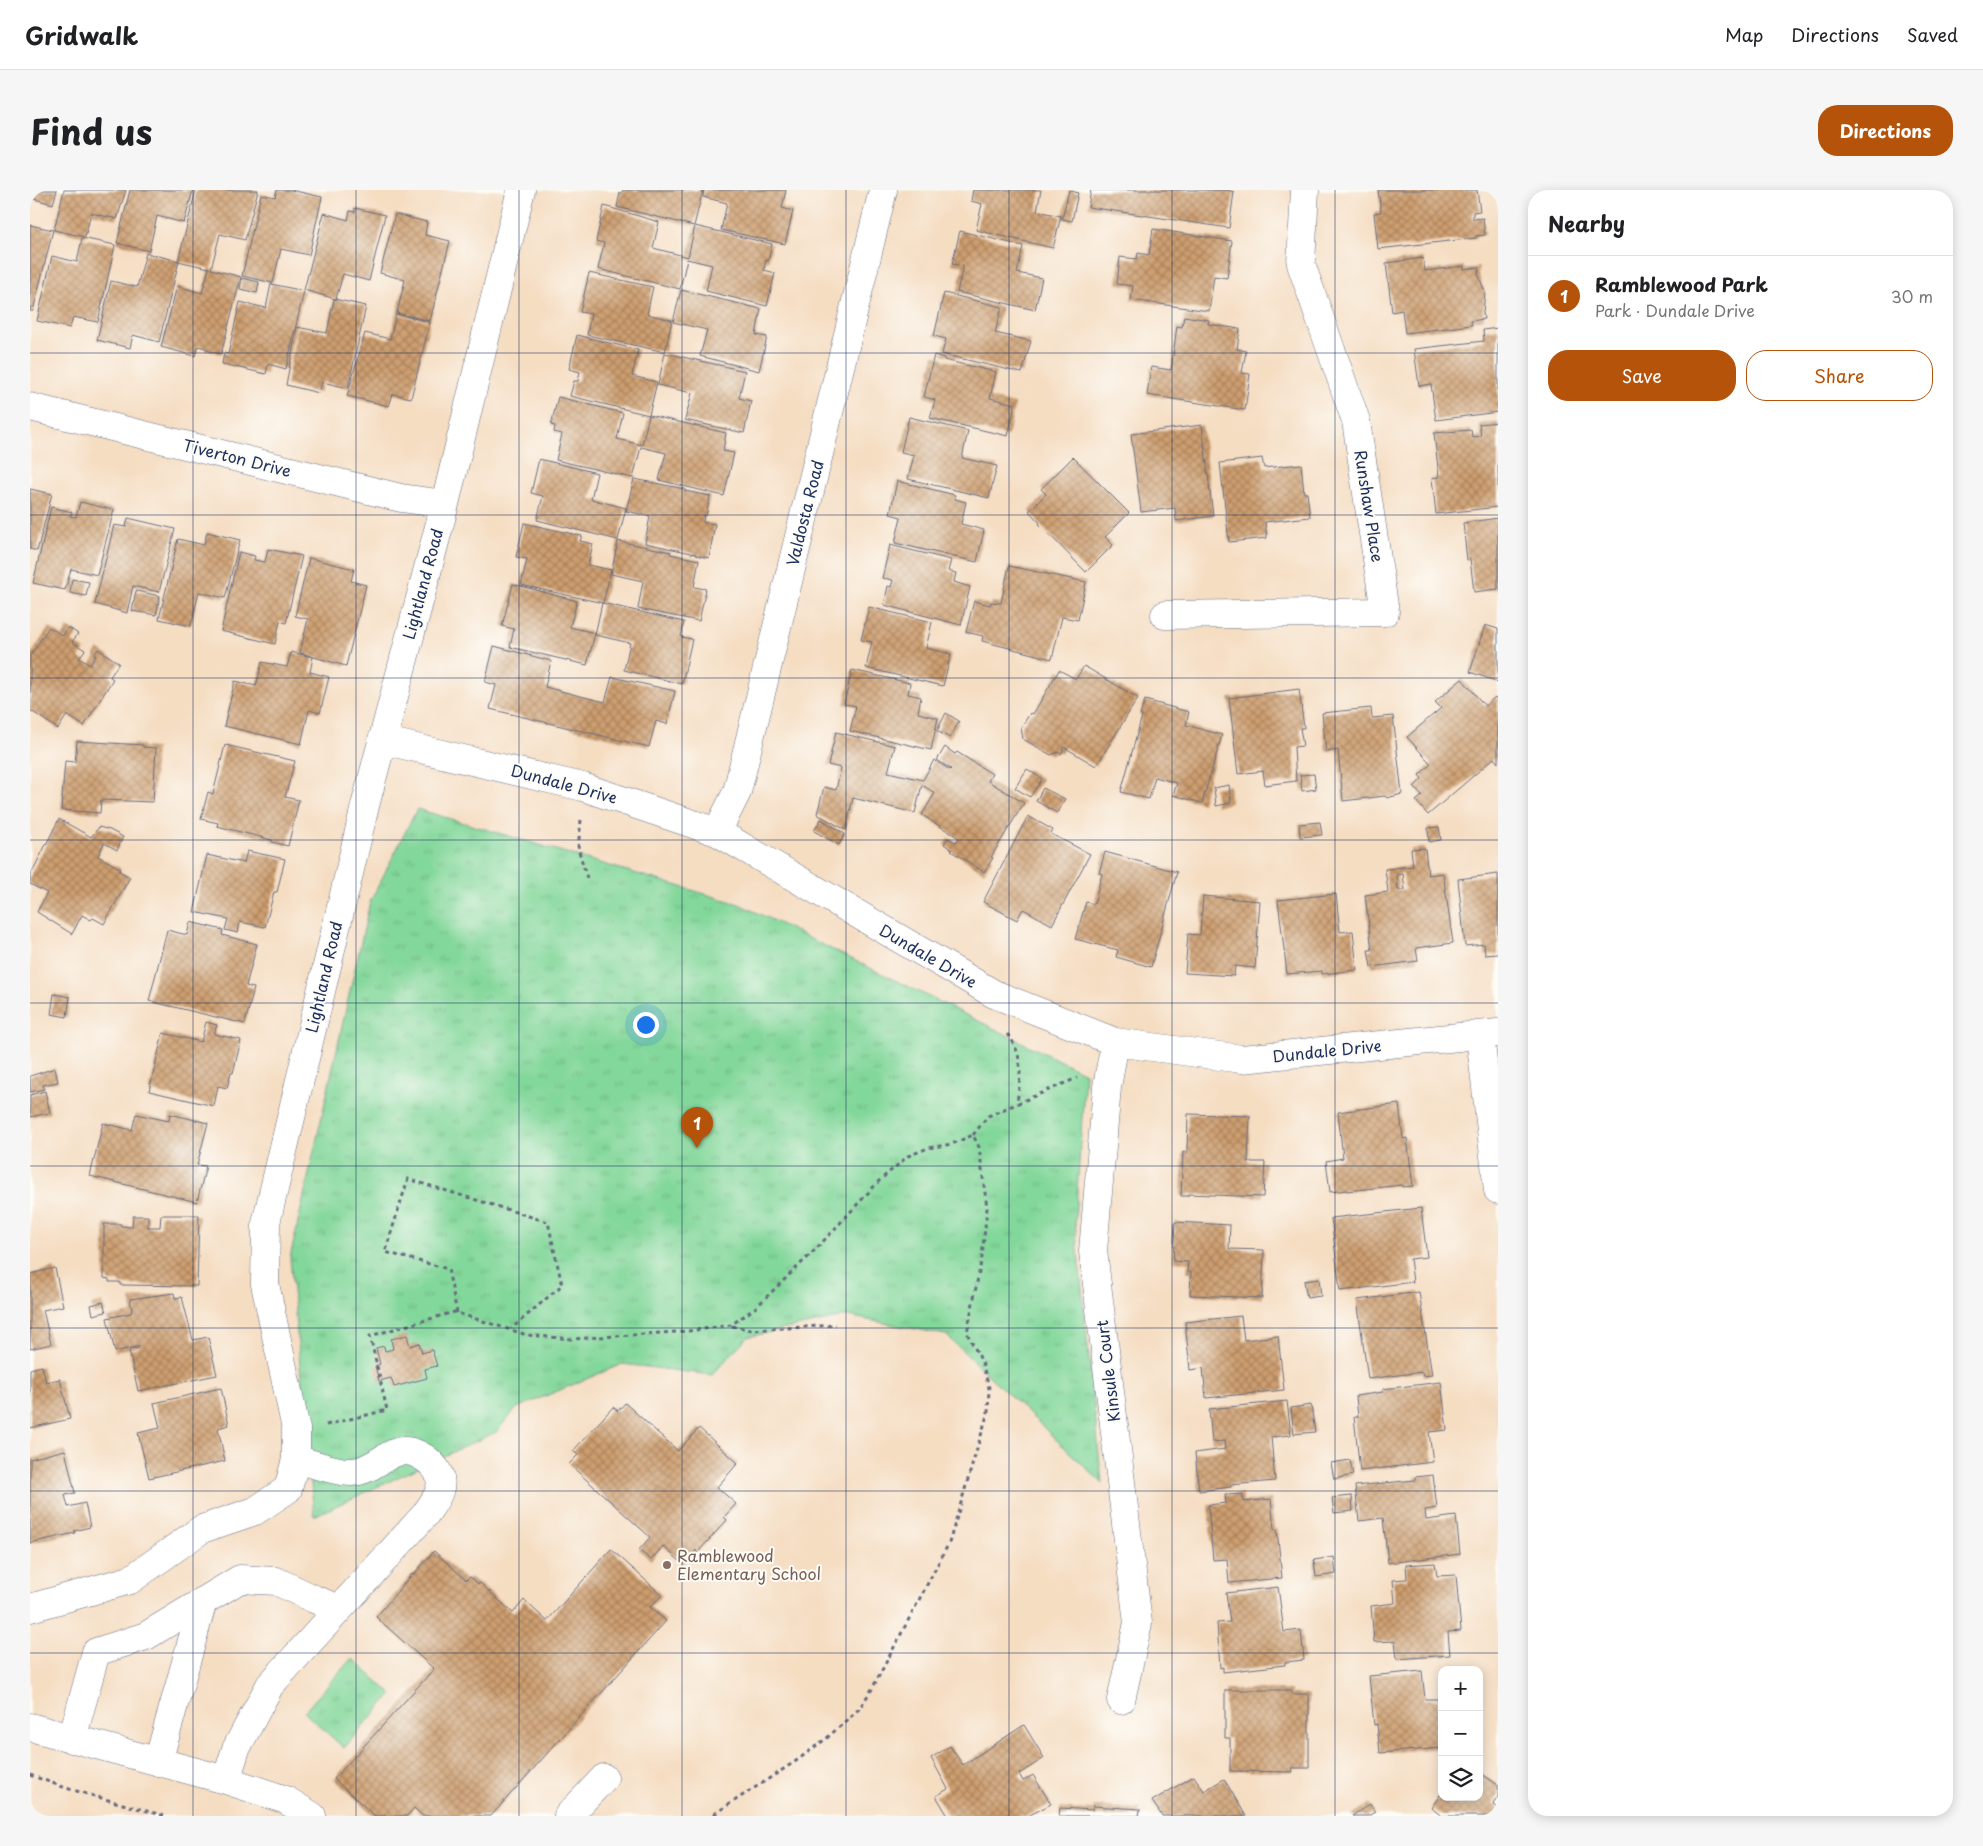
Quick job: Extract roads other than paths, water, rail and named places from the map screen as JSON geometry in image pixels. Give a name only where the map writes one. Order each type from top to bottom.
[{"type":"street","name":"Lightland Road","points":[[30,1608],[130,1580],[202,1529],[255,1512],[288,1489],[296,1459],[296,1430],[265,1284],[266,1223],[362,816],[445,504],[521,190]]},
{"type":"street","name":"Valdosta Road","points":[[717,832],[737,792],[883,190]]},
{"type":"street","name":"Runshaw Place","points":[[1165,615],[1385,612],[1356,421],[1301,264],[1306,190]]},
{"type":"street","name":"Tiverton Drive","points":[[30,407],[401,498],[445,504]]},
{"type":"street","name":"Dundale Drive","points":[[382,740],[583,787],[717,832],[994,994],[1115,1042],[1242,1059],[1489,1035]]},
{"type":"street","points":[[1489,1035],[1498,1190]]},
{"type":"street","name":"Kinsule Court","points":[[1115,1042],[1107,1087],[1093,1251],[1138,1623],[1121,1700]]},
{"type":"street","points":[[226,1780],[236,1749],[270,1685],[424,1516],[440,1495],[441,1476],[432,1463],[417,1453],[398,1452],[378,1463],[352,1472],[296,1459]]},
{"type":"street","points":[[72,1739],[96,1652],[146,1636],[240,1579],[276,1581],[339,1609]]},
{"type":"street","points":[[158,1762],[203,1601]]},
{"type":"street","points":[[30,1726],[226,1780],[286,1800],[312,1816]]},
{"type":"street","points":[[568,1816],[604,1778]]},
{"type":"place","name":"Ramblewood Park","points":[[697,1148]]},
{"type":"place","name":"Ramblewood Elementary School","points":[[667,1565]]}]
